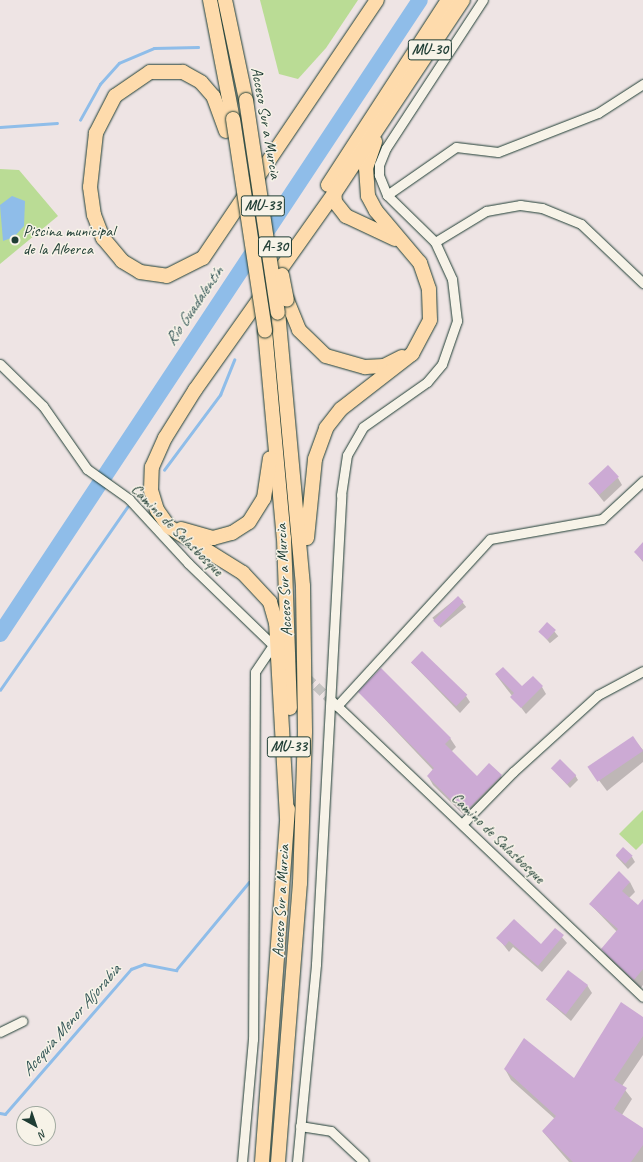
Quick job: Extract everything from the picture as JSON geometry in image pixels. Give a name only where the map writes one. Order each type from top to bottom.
[{"type":"highway","name":"Acceso Sur a Murcia","points":[[210,0],[233,119],[265,332],[270,377],[288,637],[287,818],[262,1162]]},
{"type":"highway","name":"Acceso Sur a Murcia","points":[[225,0],[246,100],[262,194],[278,313],[303,586],[303,817],[278,1162]]},
{"type":"highway","points":[[256,266],[226,131],[213,96],[201,82],[183,72],[150,72],[115,96],[96,133],[90,187],[98,226],[108,246],[122,261],[140,272],[167,276],[203,258],[377,0]]},
{"type":"highway","name":"MU-30","points":[[392,97],[448,0]]},
{"type":"highway","name":"MU-30","points":[[392,97],[463,0]]},
{"type":"highway","points":[[231,337],[334,194],[336,180],[392,97]]},
{"type":"highway","points":[[303,586],[310,490],[322,437],[341,408],[401,366],[424,336],[431,310],[429,289],[412,251],[376,211],[366,186],[366,168],[370,153],[392,97]]},
{"type":"highway","points":[[287,818],[276,623],[270,602],[243,573],[169,527],[157,510],[151,490],[152,467],[165,438],[392,97]]},
{"type":"highway","name":"A-30","points":[[262,194],[287,300],[294,321],[306,339],[326,356],[346,364],[384,366],[409,352],[424,336]]},
{"type":"highway","points":[[334,194],[346,216],[386,232],[412,251]]},
{"type":"highway","points":[[151,490],[167,518],[192,534],[223,536],[250,522],[260,508],[270,472],[270,377]]},
{"type":"street","points":[[297,1162],[316,964],[334,703],[341,495],[347,455],[364,427],[427,382],[452,344],[457,321],[456,297],[435,242],[387,195],[379,175],[386,148],[484,0]]},
{"type":"street","points":[[387,195],[456,147],[498,152],[598,113],[643,84]]},
{"type":"street","points":[[435,242],[486,211],[520,205],[542,208],[581,224],[643,283]]},
{"type":"street","name":"Camino de Salasbosque","points":[[0,364],[43,406],[87,469],[117,491],[273,645],[255,672],[253,1039],[242,1162]]},
{"type":"street","points":[[334,703],[490,538],[602,519],[643,481]]},
{"type":"street","points":[[462,824],[513,772],[598,695],[643,671]]},
{"type":"street","name":"Camino de Salasbosque","points":[[334,703],[643,997]]},
{"type":"street","points":[[0,1032],[23,1022]]},
{"type":"street","points":[[300,1126],[331,1131],[364,1162]]},
{"type":"green space","points":[[260,0],[358,0],[326,48],[298,79],[279,74]]},
{"type":"green space","name":"Piscina municipal de la Alberca","points":[[0,169],[19,170],[58,216],[0,264]]},
{"type":"green space","points":[[643,810],[643,843],[636,850],[619,834]]},
{"type":"water","points":[[12,196],[25,201],[24,226],[14,237],[3,241],[0,205]]},
{"type":"building","points":[[608,465],[619,477],[599,495],[588,483]]},
{"type":"building","points":[[643,542],[643,561],[634,552]]},
{"type":"building","points":[[458,596],[464,602],[439,626],[433,621]]},
{"type":"building","points":[[547,622],[556,630],[547,640],[538,632]]},
{"type":"building","points":[[422,651],[467,695],[456,706],[411,663]]},
{"type":"building","points":[[503,667],[522,686],[533,676],[543,686],[521,708],[510,697],[514,693],[495,674]]},
{"type":"building","points":[[381,668],[451,738],[445,744],[477,776],[489,763],[502,775],[464,813],[427,776],[434,768],[358,692]]},
{"type":"building","points":[[633,736],[643,751],[597,782],[587,767]]},
{"type":"building","points":[[560,759],[576,775],[567,784],[551,768]]},
{"type":"building","points":[[623,847],[633,856],[625,864],[616,855]]},
{"type":"building","points":[[619,871],[630,882],[622,891],[638,905],[643,899],[643,969],[634,980],[601,949],[618,929],[589,904]]},
{"type":"building","points":[[514,919],[541,944],[555,928],[564,935],[538,966],[509,941],[505,946],[496,938]]},
{"type":"building","points":[[568,970],[588,985],[566,1015],[546,1000]]},
{"type":"building","points":[[621,1002],[643,1017],[643,1036],[614,1080],[627,1088],[614,1109],[643,1128],[643,1145],[631,1162],[573,1162],[542,1131],[556,1116],[504,1069],[524,1038],[574,1078]]},
{"type":"waterway","name":"Río Guadalentín","points":[[0,634],[420,0]]},
{"type":"waterway","points":[[80,120],[100,84],[119,63],[154,48],[198,47]]},
{"type":"waterway","points":[[0,127],[57,123]]},
{"type":"waterway","points":[[164,470],[220,395],[234,360]]},
{"type":"waterway","points":[[0,690],[127,507]]},
{"type":"waterway","name":"Acequia Menor Aljorabia","points":[[0,1113],[5,1114],[131,969],[144,964],[176,970],[249,882]]},
{"type":"tunnel","points":[[287,658],[332,701]]},
{"type":"place","name":"Piscina municipal de la Alberca","points":[[15,240]]}]
